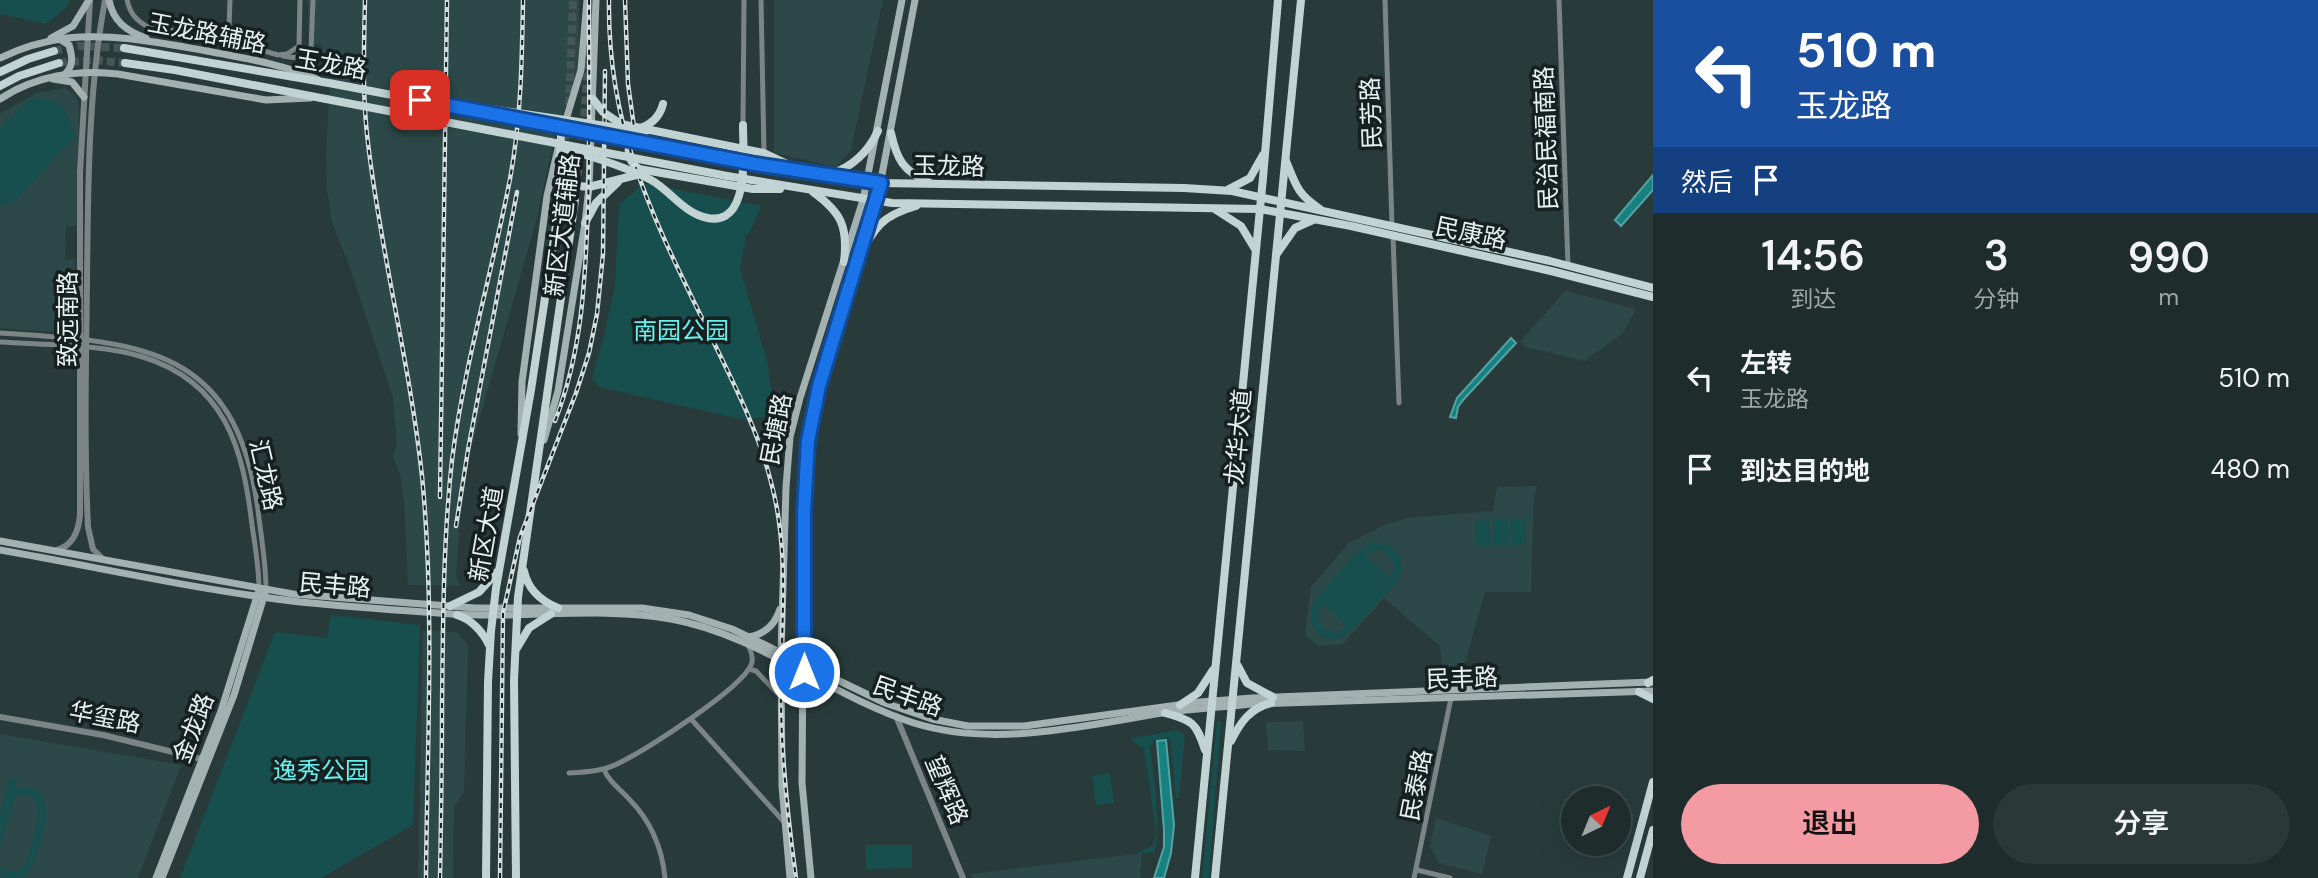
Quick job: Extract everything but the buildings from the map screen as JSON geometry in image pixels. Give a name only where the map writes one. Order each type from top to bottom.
[{"type":"main road","points":[[41,42],[64,33],[73,26],[89,0]]},
{"type":"main road","points":[[107,0],[114,15],[126,29],[173,45]]},
{"type":"main road","name":"新区大道辅路","points":[[521,447],[522,382],[547,196],[561,135],[581,70],[587,0]]},
{"type":"main road","name":"新区大道辅路","points":[[540,450],[558,391],[585,223],[589,187],[596,0]]},
{"type":"main road","name":"民塘路","points":[[790,878],[782,786],[781,657],[790,437],[863,200],[902,0]]},
{"type":"main road","name":"民塘路","points":[[811,878],[802,783],[804,512],[808,441],[819,386],[877,201],[915,0]]},
{"type":"main road","name":"龙华大道","points":[[1195,878],[1278,0]]},
{"type":"main road","name":"龙华大道","points":[[1215,878],[1301,0]]},
{"type":"main road","name":"玉龙路辅路","points":[[0,58],[41,42],[59,39],[124,38],[228,55],[298,71],[326,82]]},
{"type":"main road","points":[[59,39],[69,45],[71,67],[65,74]]},
{"type":"main road","name":"玉龙路","points":[[124,48],[326,82],[728,159],[881,183],[1184,188],[1261,196],[1280,202]]},
{"type":"main road","points":[[0,72],[54,51]]},
{"type":"main road","points":[[0,86],[19,76],[59,63]]},
{"type":"main road","name":"玉龙路","points":[[125,63],[175,70],[863,200],[911,204],[1183,207],[1279,212]]},
{"type":"main road","points":[[0,99],[46,79],[85,72],[118,74],[266,100],[316,97]]},
{"type":"main road","points":[[46,79],[72,82],[84,97]]},
{"type":"main road","points":[[593,99],[612,119],[650,131],[764,153],[802,171]]},
{"type":"main road","points":[[443,104],[633,130],[651,124],[663,104]]},
{"type":"main road","points":[[504,133],[623,168],[657,184],[693,212],[716,218],[730,211],[741,194],[743,125]]},
{"type":"main road","points":[[650,131],[635,136],[628,151],[634,166],[649,172],[753,189],[797,188]]},
{"type":"main road","points":[[830,194],[830,175],[860,158],[869,149],[878,131]]},
{"type":"main road","points":[[891,133],[897,156],[905,169],[936,185]]},
{"type":"main road","points":[[561,135],[558,165],[560,176],[568,185],[589,187],[649,172]]},
{"type":"main road","points":[[1222,191],[1240,186],[1247,180],[1257,168],[1265,149]]},
{"type":"main road","points":[[1285,154],[1292,179],[1300,192],[1323,211]]},
{"type":"main road","points":[[585,223],[602,196],[625,177]]},
{"type":"main road","points":[[911,204],[913,184]]},
{"type":"main road","points":[[1183,207],[1184,188]]},
{"type":"main road","points":[[811,190],[841,219],[846,243],[844,262]]},
{"type":"main road","name":"新区大道","points":[[486,878],[493,612],[560,199]]},
{"type":"main road","name":"新区大道","points":[[516,878],[514,654],[517,612],[575,200]]},
{"type":"main road","name":"民康路","points":[[1280,202],[1392,225],[1568,270],[1653,297]]},
{"type":"main road","points":[[859,258],[872,233],[884,219],[899,211],[927,203]]},
{"type":"main road","points":[[1210,208],[1226,214],[1241,226],[1252,240],[1256,251]]},
{"type":"main road","name":"民康路","points":[[1279,212],[1653,288]]},
{"type":"main road","points":[[1275,258],[1295,228],[1317,219]]},
{"type":"main road","name":"民丰路","points":[[0,541],[104,559],[262,593],[450,606],[493,612]]},
{"type":"main road","name":"民丰路","points":[[0,550],[262,593],[457,614],[555,611],[670,619],[747,640],[804,668],[908,712],[968,726],[1024,726],[1180,705],[1651,682]]},
{"type":"main road","points":[[514,654],[529,628],[555,611],[536,594],[525,577],[523,565]]},
{"type":"main road","points":[[450,606],[479,592],[492,580],[500,566]]},
{"type":"main road","name":"金龙路","points":[[156,878],[227,694],[262,593]]},
{"type":"main road","name":"金龙路","points":[[162,878],[231,703],[262,593]]},
{"type":"main road","points":[[747,640],[765,632],[773,624],[783,602]]},
{"type":"main road","points":[[457,614],[478,629],[490,648]]},
{"type":"main road","points":[[1227,751],[1234,734],[1248,715],[1272,700],[1247,683],[1236,658]]},
{"type":"main road","points":[[1180,705],[1199,692],[1216,661]]},
{"type":"main road","name":"民丰路","points":[[804,668],[831,685],[896,716],[946,730],[996,735],[1165,713],[1212,704]]},
{"type":"main road","points":[[802,712],[810,692],[831,685]]},
{"type":"main road","name":"民丰路","points":[[1272,700],[1451,698],[1653,691]]},
{"type":"main road","points":[[1639,692],[1653,699]]},
{"type":"main road","points":[[1165,713],[1188,719],[1195,724],[1207,754]]},
{"type":"main road","points":[[1627,878],[1653,782]]},
{"type":"main road","points":[[1640,878],[1653,830]]},
{"type":"street","name":"致远南路","points":[[55,551],[71,542],[80,522],[83,340],[80,173],[89,0]]},
{"type":"street","name":"致远南路","points":[[83,340],[94,72],[107,0]]},
{"type":"street","points":[[128,0],[136,20],[146,26],[230,41],[278,55],[301,57],[311,50],[313,0]]},
{"type":"street","points":[[228,55],[230,0]]},
{"type":"street","points":[[278,55],[287,54],[299,46],[300,0]]},
{"type":"street","points":[[743,125],[744,0]]},
{"type":"street","points":[[761,0],[764,153]]},
{"type":"street","name":"民芳路","points":[[1385,0],[1392,225]]},
{"type":"street","name":"民治民福南路","points":[[1559,0],[1568,270]]},
{"type":"street","points":[[883,105],[894,107]]},
{"type":"street","points":[[1393,236],[1399,403]]},
{"type":"street","name":"汇龙路","points":[[0,334],[129,346],[162,357],[194,376],[222,404],[237,429],[251,469],[265,568],[262,593]]},
{"type":"street","name":"汇龙路","points":[[0,342],[132,354],[156,362],[189,381],[216,408],[231,431],[244,470],[262,593]]},
{"type":"street","name":"致远南路","points":[[83,348],[88,527],[93,549],[104,559]]},
{"type":"street","points":[[747,640],[752,659],[747,671]]},
{"type":"street","points":[[569,774],[604,769],[621,763],[691,719],[751,668],[776,689],[781,698]]},
{"type":"street","name":"民泰路","points":[[1414,878],[1451,698]]},
{"type":"street","name":"望辉路","points":[[896,716],[963,878]]},
{"type":"street","name":"华玺路","points":[[0,717],[103,735],[202,759]]},
{"type":"street","points":[[691,719],[785,823]]},
{"type":"street","points":[[604,769],[636,806],[654,833],[662,853],[665,878]]},
{"type":"street","points":[[1417,870],[1450,878]]},
{"type":"shaded area","points":[[308,0],[579,0],[579,73],[555,135],[535,225],[467,462],[456,575],[460,586],[408,585],[401,477],[393,456],[397,445],[393,398],[348,262],[332,223],[326,156],[330,72],[323,72],[322,45],[309,44]]},
{"type":"shaded area","points":[[774,0],[883,0],[851,150],[836,167],[774,153]]},
{"type":"shaded area","points":[[65,88],[76,96],[79,108],[78,226],[66,226],[65,260],[75,259],[75,315],[68,326],[53,332],[0,328],[0,113],[37,93]]},
{"type":"shaded area","points":[[1653,175],[1653,190],[1621,226],[1615,220]]},
{"type":"shaded area","points":[[1565,291],[1636,309],[1623,333],[1585,361],[1526,347],[1520,342]]},
{"type":"shaded area","points":[[1511,338],[1516,343],[1464,399],[1458,407],[1456,418],[1450,417],[1457,398]]},
{"type":"shaded area","points":[[1537,486],[1534,497],[1531,592],[1485,592],[1464,666],[1442,667],[1440,646],[1384,598],[1343,644],[1318,646],[1305,635],[1311,587],[1349,543],[1385,525],[1407,518],[1493,511],[1497,487]]},
{"type":"shaded area","points":[[423,631],[456,632],[468,645],[464,792],[454,807],[453,878],[418,878]]},
{"type":"shaded area","points":[[1303,721],[1305,751],[1268,750],[1266,722]]},
{"type":"shaded area","points":[[0,734],[181,765],[138,878],[0,878]]},
{"type":"shaded area","points":[[1166,740],[1174,825],[1171,853],[1164,878],[1154,878],[1164,847],[1157,741]]},
{"type":"shaded area","points":[[1436,818],[1491,836],[1482,874],[1439,863],[1430,847]]},
{"type":"shaded area","points":[[1142,853],[1140,878],[973,878],[971,874]]},
{"type":"green space","points":[[0,0],[69,0],[67,7],[46,24],[0,14]]},
{"type":"green space","points":[[41,98],[53,101],[66,112],[71,129],[77,134],[19,197],[0,206],[0,128],[28,101]]},
{"type":"green space","name":"南园公园","points":[[644,183],[761,206],[750,232],[746,235],[740,269],[767,361],[775,415],[745,420],[599,387],[592,378],[615,285],[619,205]]},
{"type":"green space","points":[[1507,519],[1509,545],[1494,545],[1493,520]]},
{"type":"green space","points":[[1510,519],[1525,519],[1526,544],[1511,545]]},
{"type":"green space","points":[[1489,520],[1491,546],[1476,546],[1475,521]]},
{"type":"green space","points":[[1374,542],[1388,545],[1400,559],[1399,579],[1351,631],[1333,639],[1325,638],[1311,620],[1311,609],[1316,599],[1359,550]],"holes":[[[1380,550],[1388,554],[1393,561],[1394,569],[1390,578],[1365,556],[1371,551]],[[1322,604],[1347,626],[1334,631],[1322,626],[1318,615]]]},
{"type":"green space","name":"逸秀公园","points":[[331,615],[420,625],[413,825],[321,878],[180,878],[275,632],[327,638]]},
{"type":"green space","points":[[1217,721],[1221,721],[1209,878],[1202,878]]},
{"type":"green space","points":[[1177,730],[1185,735],[1179,798],[1176,798],[1170,739],[1153,741],[1150,748],[1157,813],[1155,852],[1136,854],[1153,845],[1156,831],[1144,749],[1133,742],[1132,738]]},
{"type":"green space","points":[[1110,773],[1114,803],[1096,805],[1092,776]]},
{"type":"green space","points":[[9,778],[17,780],[15,789],[32,788],[41,795],[45,808],[41,842],[29,871],[23,877],[9,878],[1,877],[0,865],[13,872],[25,865],[36,828],[37,808],[35,800],[30,796],[23,795],[14,799],[0,846],[0,814]]},
{"type":"green space","points":[[865,845],[912,845],[912,868],[866,869]]},
{"type":"tunnel","points":[[569,105],[573,0]]},
{"type":"tunnel","points":[[575,200],[586,97],[590,0]]},
{"type":"tunnel","points":[[54,51],[78,46],[124,48]]},
{"type":"tunnel","points":[[59,63],[94,60],[125,63]]},
{"type":"tunnel","points":[[560,199],[567,122]]},
{"type":"railway","points":[[365,0],[364,89],[368,143],[380,227],[417,434],[426,526],[429,627],[426,878]]},
{"type":"railway","points":[[440,497],[447,0]]},
{"type":"railway","points":[[440,878],[443,615],[449,491],[464,389],[514,157],[520,90],[523,0]]},
{"type":"railway","points":[[555,421],[577,343],[583,291],[589,184],[589,0]]},
{"type":"railway","points":[[609,0],[611,49],[617,95],[640,179],[674,260],[747,412],[766,464],[777,509],[783,565],[783,748],[796,878]]},
{"type":"railway","points":[[625,0],[628,84],[636,141]]},
{"type":"railway","points":[[500,878],[503,613],[520,537],[576,393],[589,353],[597,314],[603,254],[605,71]]},
{"type":"railway","points":[[456,526],[517,192]]},
{"type":"route","points":[[420,100],[782,169],[881,183],[819,386],[808,441],[804,512],[804,672]]}]
